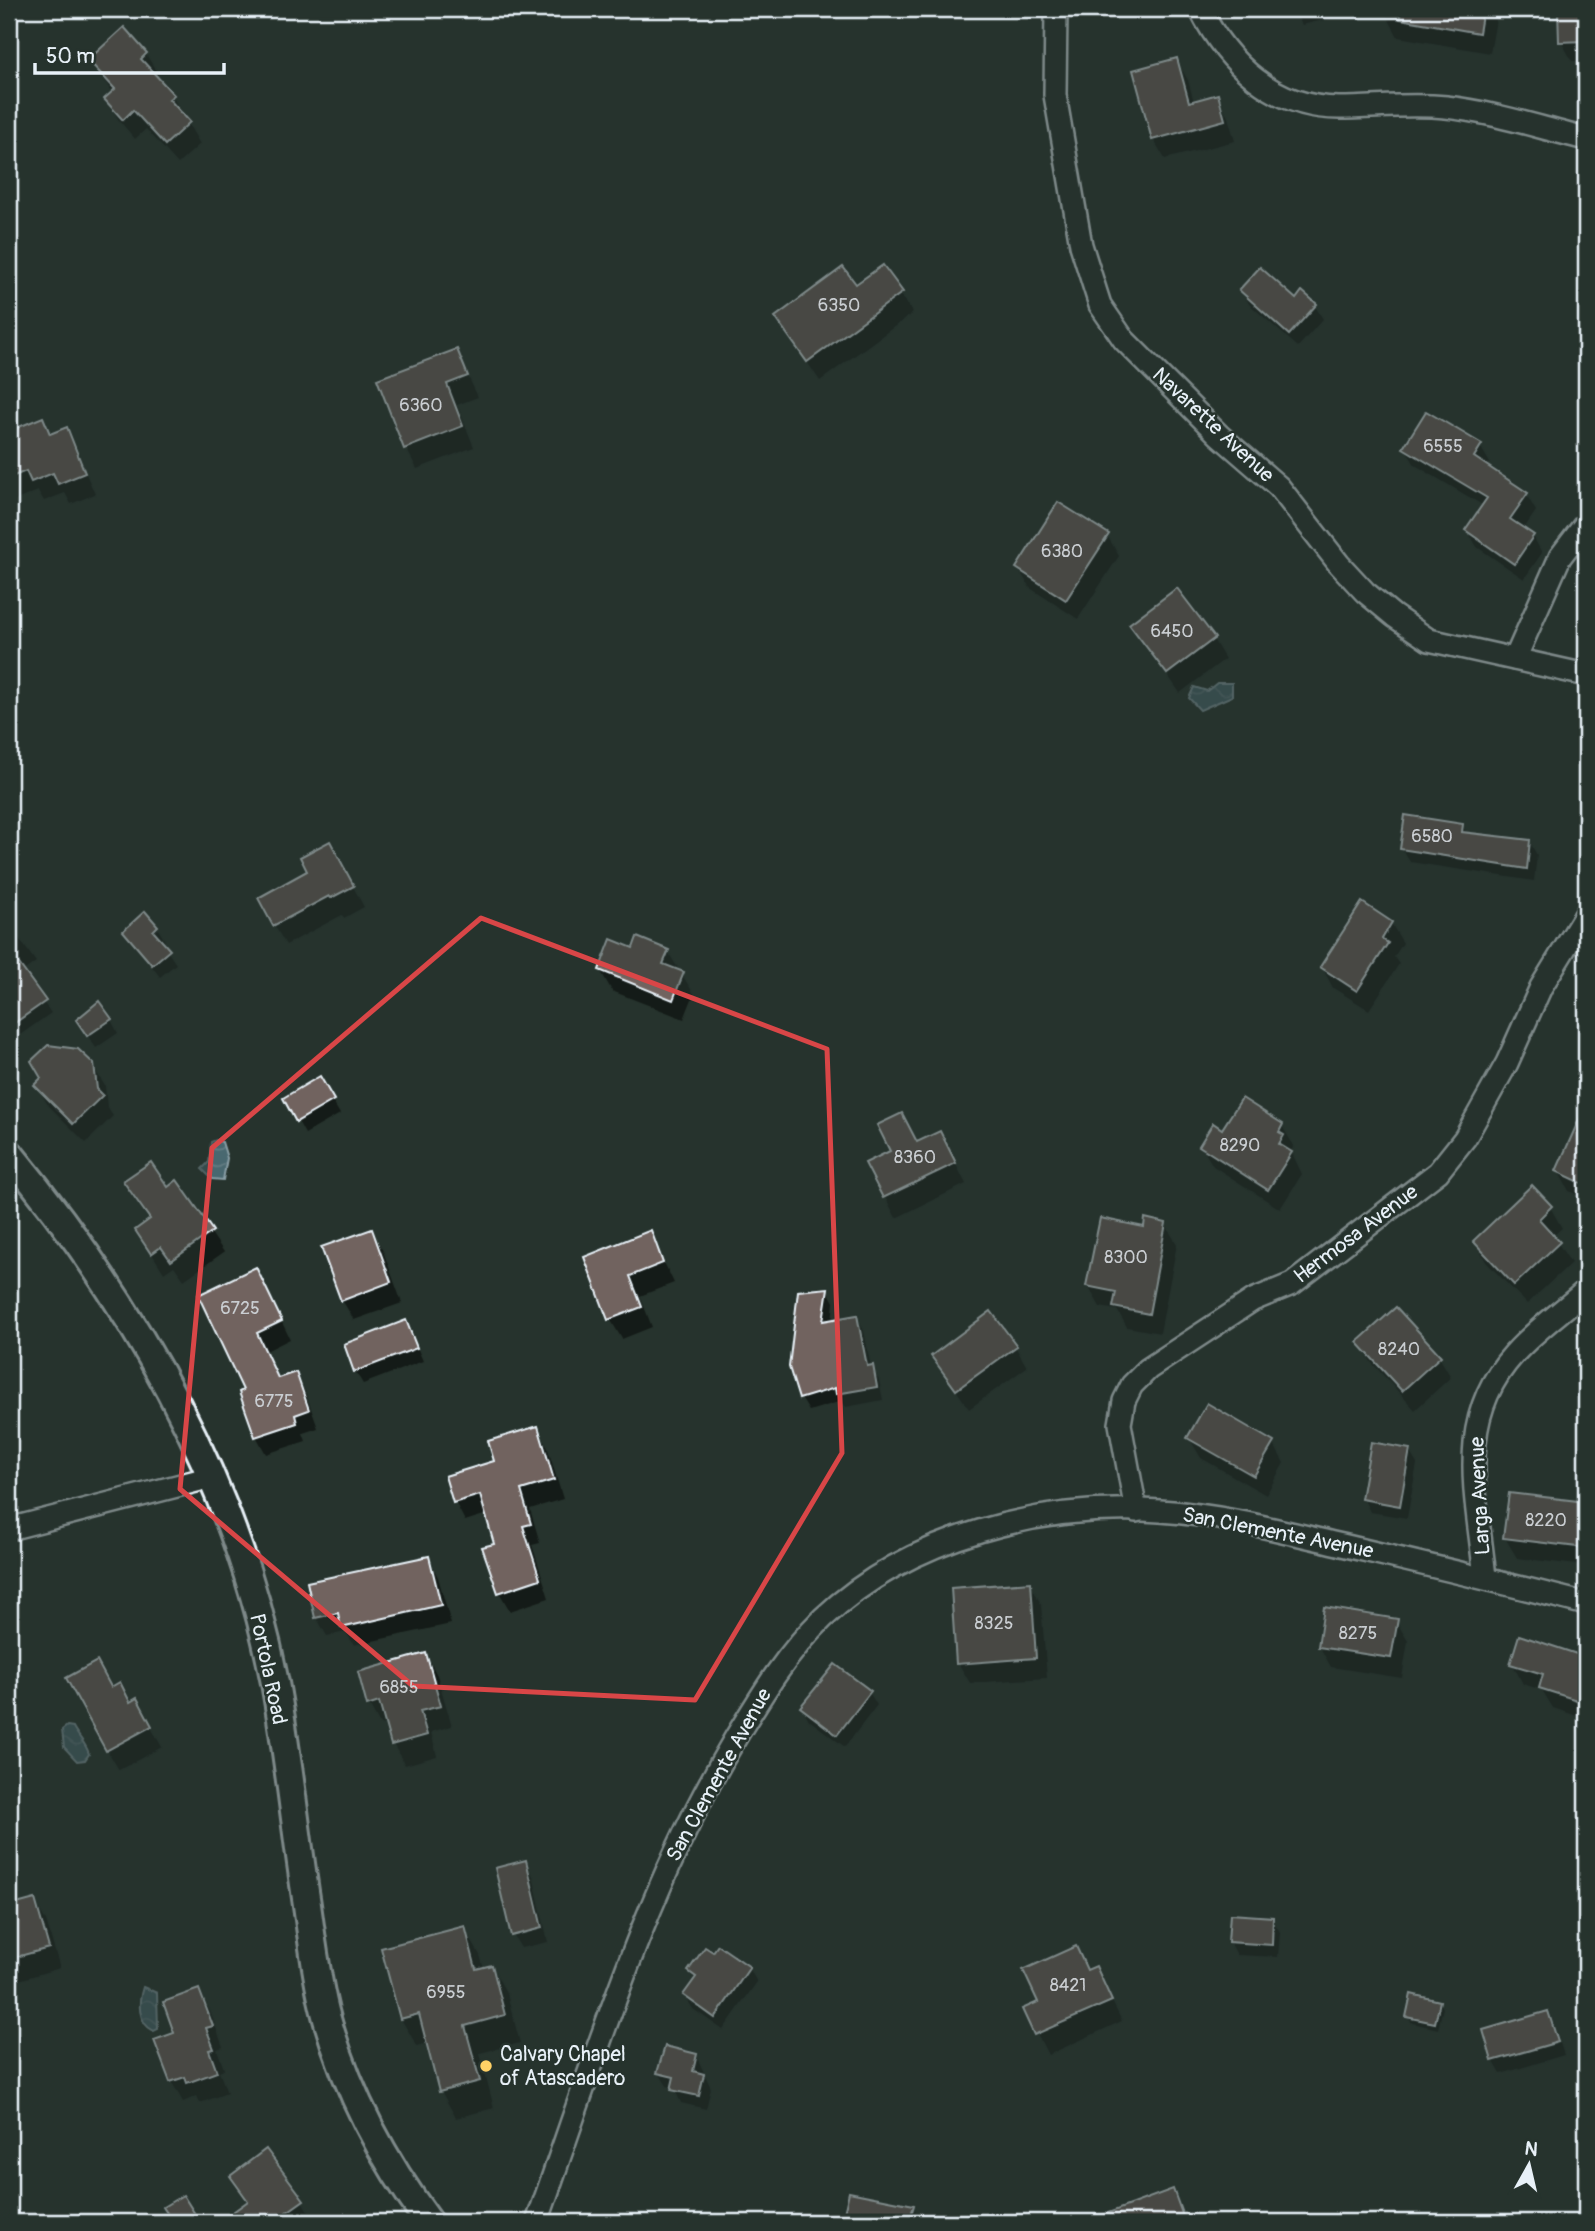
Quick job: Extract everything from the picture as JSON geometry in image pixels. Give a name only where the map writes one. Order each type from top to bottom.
[{"type":"street","name":"Navarette Avenue","points":[[1056,9],[1055,95],[1081,245],[1100,305],[1124,340],[1219,435],[1279,487],[1339,565],[1365,592],[1429,640],[1586,675]]},
{"type":"street","points":[[1200,9],[1238,65],[1256,82],[1310,106],[1443,107],[1586,139]]},
{"type":"street","points":[[1515,659],[1560,557],[1586,523]]},
{"type":"street","name":"Hermosa Avenue","points":[[1136,1511],[1120,1424],[1124,1401],[1132,1385],[1148,1369],[1254,1300],[1293,1284],[1438,1171],[1465,1138],[1507,1063],[1541,987],[1586,914]]},
{"type":"street","name":"Portola Road","points":[[9,1153],[35,1182],[132,1321],[184,1413],[212,1477],[251,1588],[275,1682],[314,1964],[327,2018],[367,2126],[398,2180],[429,2222]]},
{"type":"street","name":"Larga Avenue","points":[[1485,1578],[1474,1463],[1475,1423],[1484,1396],[1515,1352],[1586,1290]]},
{"type":"street","points":[[9,1530],[212,1477]]},
{"type":"street","name":"San Clemente Avenue","points":[[537,2222],[667,1867],[717,1768],[764,1690],[803,1639],[850,1596],[903,1561],[932,1548],[1025,1521],[1081,1512],[1136,1511],[1208,1516],[1485,1578],[1586,1604]]},
{"type":"highlighted area","points":[[481,918],[827,1049],[842,1453],[695,1700],[413,1686],[180,1489],[212,1148]]},
{"type":"water","points":[[1217,683],[1232,683],[1232,696],[1200,710],[1189,698],[1194,687],[1207,691]]},
{"type":"water","points":[[211,1142],[222,1142],[227,1158],[223,1180],[212,1179],[202,1169],[209,1162]]},
{"type":"water","points":[[67,1726],[73,1727],[86,1747],[89,1754],[85,1760],[77,1761],[64,1747],[62,1730]]},
{"type":"water","points":[[143,1987],[157,1993],[158,2029],[154,2031],[144,2023],[140,2012]]},
{"type":"building","points":[[1401,9],[1483,9],[1479,33],[1400,19]]},
{"type":"building","points":[[1558,9],[1586,9],[1586,41],[1559,42]]},
{"type":"building","points":[[124,27],[147,53],[141,59],[174,95],[169,99],[190,122],[165,145],[133,110],[123,120],[104,99],[115,89],[88,60]]},
{"type":"building","points":[[1177,58],[1189,102],[1218,94],[1225,120],[1152,140],[1133,70]]},
{"type":"building","points":[[883,265],[903,292],[807,362],[775,317],[843,267],[856,284]]},
{"type":"building","points":[[1260,267],[1296,299],[1302,291],[1317,304],[1289,335],[1239,290]]},
{"type":"building","points":[[457,349],[468,376],[447,384],[463,426],[404,449],[377,379]]},
{"type":"building","points":[[1426,411],[1482,444],[1474,457],[1528,493],[1510,519],[1534,535],[1514,564],[1465,530],[1487,498],[1403,448]]},
{"type":"building","points":[[43,417],[50,434],[67,427],[85,473],[58,484],[53,473],[31,482],[26,471],[9,478],[9,431]]},
{"type":"building","points":[[1058,502],[1109,534],[1066,600],[1016,568]]},
{"type":"building","points":[[1177,588],[1215,638],[1167,674],[1129,624]]},
{"type":"building","points":[[1405,815],[1463,824],[1462,832],[1530,840],[1527,869],[1400,849]]},
{"type":"building","points":[[330,841],[354,886],[331,898],[329,896],[273,926],[258,898],[307,871],[300,857]]},
{"type":"building","points":[[1362,902],[1392,922],[1382,939],[1388,943],[1357,991],[1320,967]]},
{"type":"building","points":[[145,911],[158,926],[153,931],[170,950],[152,965],[123,931]]},
{"type":"building","points":[[637,937],[669,950],[663,964],[684,972],[673,1000],[599,970],[611,939],[633,948]]},
{"type":"building","points":[[9,950],[46,1001],[9,1027]]},
{"type":"building","points":[[99,1001],[112,1019],[87,1036],[76,1020]]},
{"type":"building","points":[[48,1045],[78,1049],[94,1064],[97,1089],[103,1095],[73,1124],[34,1085],[41,1078],[31,1061]]},
{"type":"building","points":[[320,1076],[334,1100],[296,1122],[283,1098]]},
{"type":"building","points":[[1242,1098],[1283,1124],[1279,1132],[1284,1135],[1279,1144],[1292,1152],[1268,1190],[1199,1146],[1213,1123],[1222,1129]]},
{"type":"building","points":[[1586,1104],[1586,1185],[1556,1171]]},
{"type":"building","points":[[902,1113],[917,1142],[940,1131],[956,1163],[883,1198],[865,1163],[890,1151],[877,1125]]},
{"type":"building","points":[[151,1162],[168,1187],[177,1180],[213,1231],[171,1261],[161,1247],[151,1254],[135,1230],[150,1219],[123,1181]]},
{"type":"building","points":[[1532,1185],[1552,1206],[1539,1219],[1560,1242],[1514,1285],[1473,1241]]},
{"type":"building","points":[[1100,1218],[1144,1227],[1145,1218],[1166,1223],[1149,1314],[1113,1307],[1116,1292],[1086,1286]]},
{"type":"building","points":[[372,1229],[391,1282],[341,1301],[321,1247]]},
{"type":"building","points":[[651,1230],[663,1263],[630,1276],[642,1307],[608,1320],[584,1257]]},
{"type":"building","points":[[256,1267],[282,1321],[257,1333],[278,1378],[296,1372],[309,1410],[295,1415],[297,1423],[255,1437],[239,1392],[243,1390],[198,1295]]},
{"type":"building","points":[[828,1288],[823,1321],[857,1315],[867,1366],[873,1365],[877,1387],[836,1394],[835,1388],[799,1399],[789,1367],[798,1291]]},
{"type":"building","points":[[1396,1307],[1441,1356],[1402,1391],[1357,1342]]},
{"type":"building","points":[[991,1311],[1017,1346],[956,1390],[931,1356]]},
{"type":"building","points":[[406,1320],[417,1348],[354,1372],[344,1344]]},
{"type":"building","points":[[1207,1403],[1274,1442],[1254,1476],[1187,1438]]},
{"type":"building","points":[[538,1426],[554,1480],[521,1490],[531,1524],[523,1526],[540,1579],[498,1593],[482,1547],[494,1544],[480,1495],[453,1503],[445,1476],[494,1461],[488,1441]]},
{"type":"building","points":[[1371,1442],[1410,1449],[1400,1506],[1361,1499]]},
{"type":"building","points":[[1509,1493],[1586,1502],[1586,1548],[1503,1538]]},
{"type":"building","points":[[429,1556],[441,1605],[341,1628],[338,1613],[315,1618],[307,1582]]},
{"type":"building","points":[[1031,1582],[1036,1658],[956,1664],[951,1588]]},
{"type":"building","points":[[1324,1607],[1398,1619],[1391,1658],[1318,1647]]},
{"type":"building","points":[[1519,1635],[1586,1657],[1586,1703],[1539,1688],[1543,1674],[1510,1664]]},
{"type":"building","points":[[426,1653],[441,1706],[420,1711],[427,1735],[391,1745],[379,1702],[367,1706],[358,1672]]},
{"type":"building","points":[[97,1661],[111,1687],[120,1682],[130,1702],[137,1698],[152,1726],[106,1751],[66,1678]]},
{"type":"building","points":[[835,1664],[871,1691],[837,1735],[800,1707]]},
{"type":"building","points":[[526,1860],[542,1928],[511,1936],[495,1868]]},
{"type":"building","points":[[35,1899],[49,1948],[9,1959],[9,1906]]},
{"type":"building","points":[[1230,1914],[1273,1917],[1272,1945],[1228,1942]]},
{"type":"building","points":[[465,1926],[476,1969],[492,1965],[505,2015],[465,2026],[480,2081],[439,2092],[419,2014],[400,2019],[381,1948]]},
{"type":"building","points":[[718,1945],[750,1967],[715,2018],[683,1995],[696,1977],[688,1971],[705,1947],[713,1952]]},
{"type":"building","points":[[1076,1946],[1087,1970],[1096,1966],[1112,2001],[1034,2035],[1022,2009],[1038,2002],[1023,1970]]},
{"type":"building","points":[[199,1989],[213,2026],[206,2028],[214,2049],[209,2050],[217,2072],[187,2083],[185,2077],[170,2082],[154,2040],[174,2033],[163,2002]]},
{"type":"building","points":[[1411,1994],[1440,2001],[1435,2023],[1406,2017]]},
{"type":"building","points":[[1548,2011],[1558,2042],[1492,2061],[1483,2030]]},
{"type":"building","points":[[665,2046],[697,2054],[693,2071],[704,2074],[699,2096],[671,2090],[674,2077],[657,2073]]},
{"type":"building","points":[[266,2149],[304,2200],[273,2222],[219,2222],[248,2201],[230,2176]]},
{"type":"building","points":[[1173,2189],[1185,2222],[1089,2220]]},
{"type":"building","points":[[849,2192],[914,2205],[909,2222],[842,2222]]},
{"type":"building","points":[[183,2195],[200,2222],[173,2222],[163,2207]]},
{"type":"place","name":"Calvary Chapel of Atascadero","points":[[486,2066]]}]
